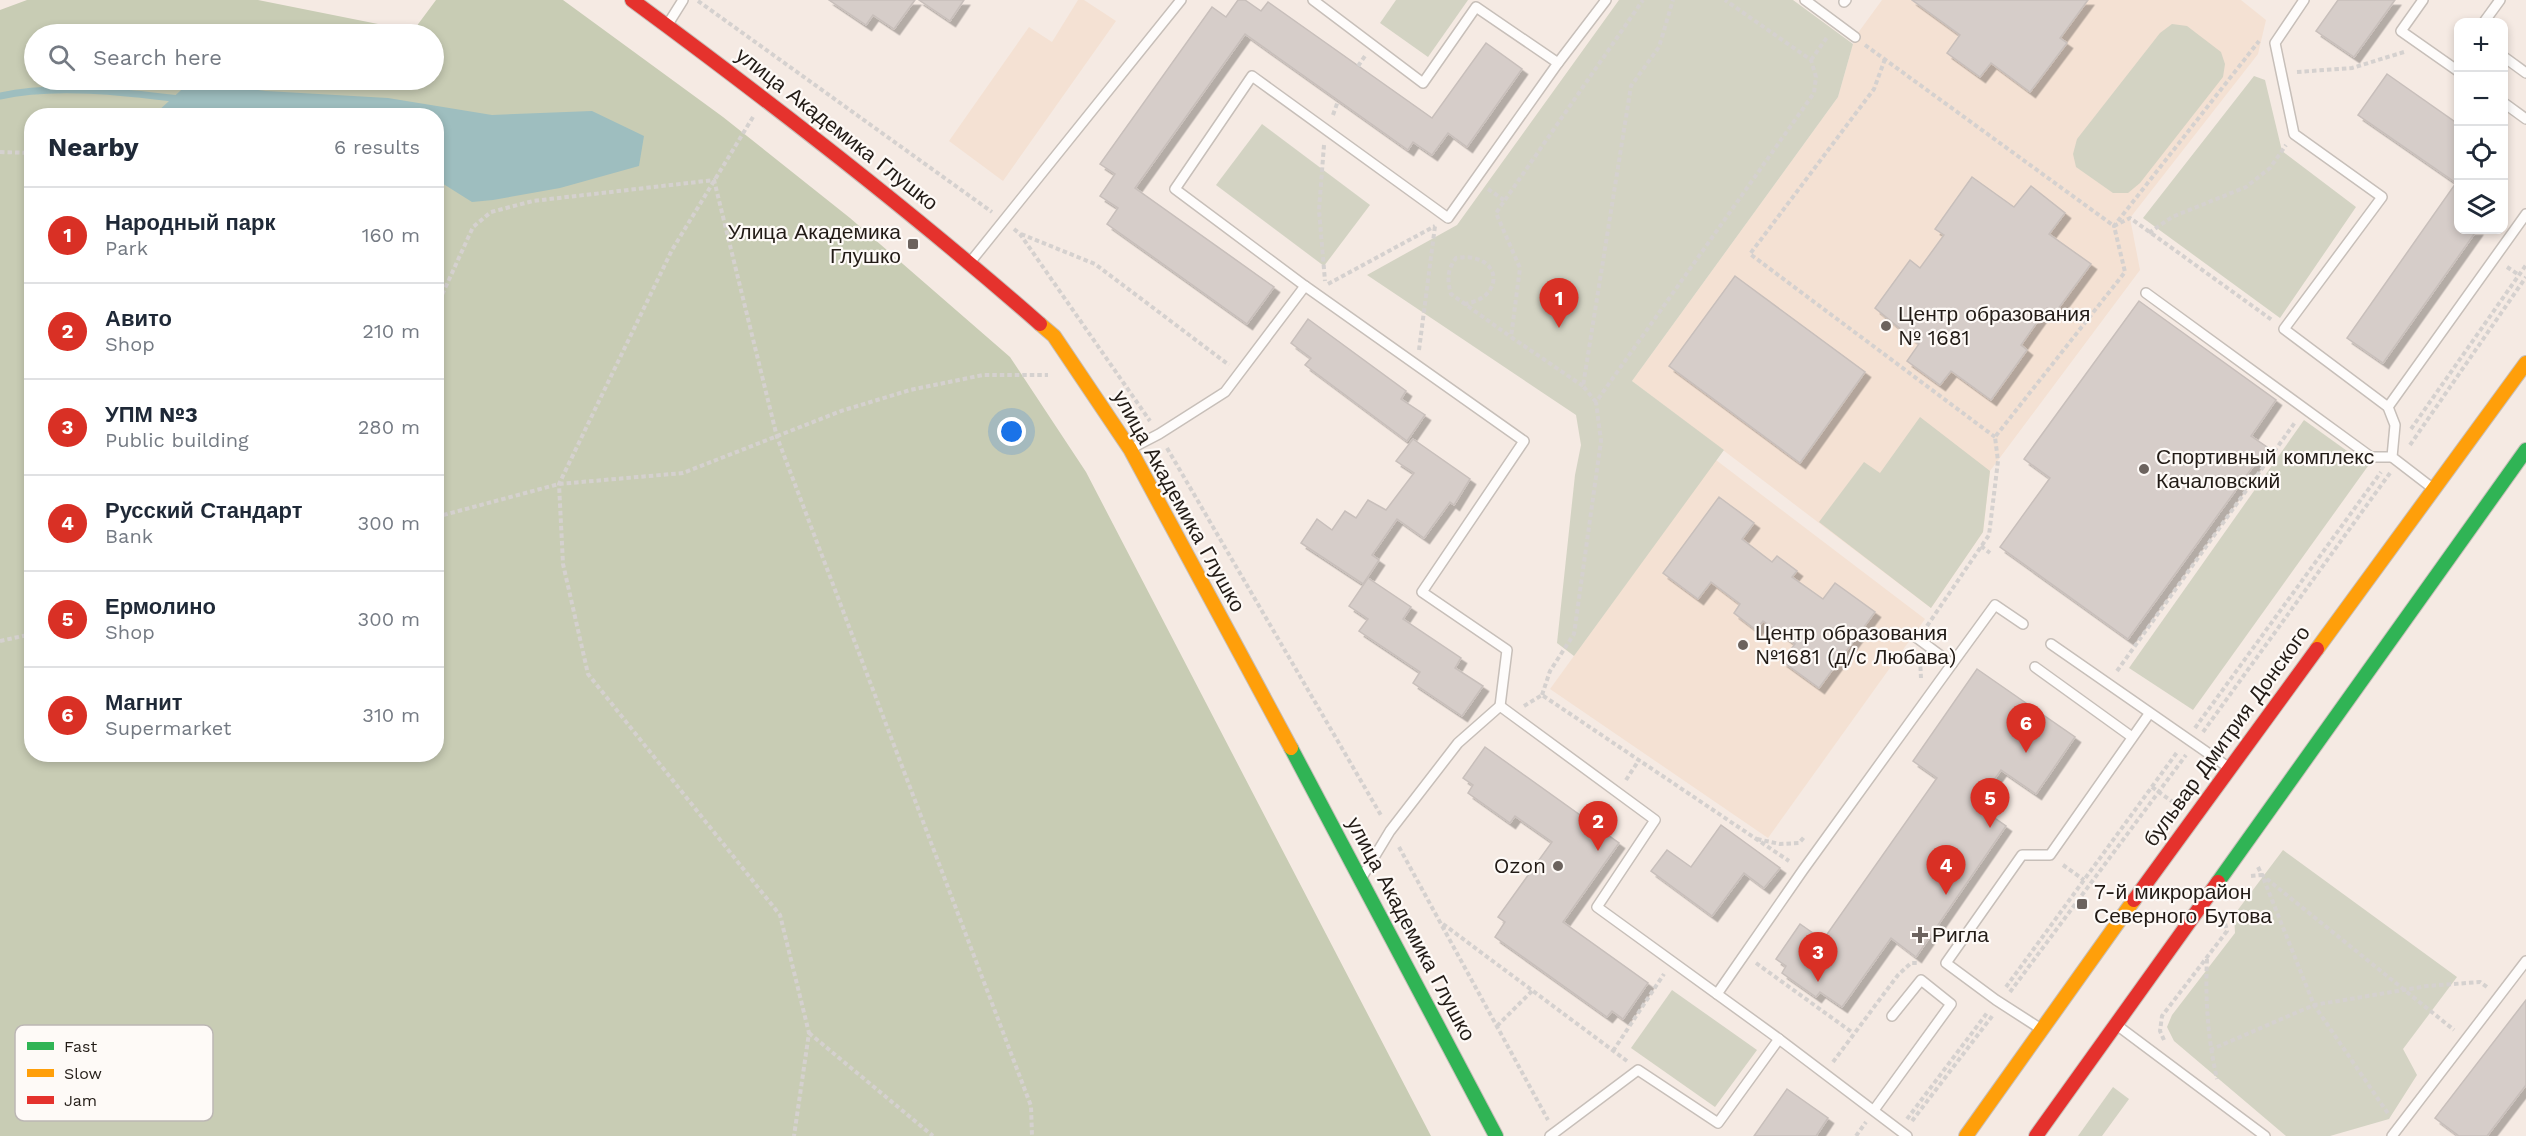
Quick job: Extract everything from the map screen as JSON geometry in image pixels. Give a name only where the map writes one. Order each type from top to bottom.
[{"type":"street","name":"улица Академика Глушко","points":[[632,0],[818,138],[970,262],[1054,336],[1130,449],[1496,1136]]},
{"type":"street","name":"бульвар Дмитрия Донского","points":[[1966,1136],[2526,363]]},
{"type":"street","points":[[2036,1136],[2526,450]]},
{"type":"lane","points":[[667,26],[683,0]]},
{"type":"lane","points":[[970,262],[1181,0]]},
{"type":"lane","points":[[1313,0],[1423,83],[1476,7],[1558,63]]},
{"type":"lane","points":[[1361,879],[1390,831],[1458,743],[1500,706],[1507,650],[1422,592],[1524,441],[1305,286],[1175,189],[1252,76],[1449,218],[1558,63],[1606,0]]},
{"type":"lane","points":[[1805,0],[1855,38]]},
{"type":"lane","points":[[2304,0],[2275,42],[2294,134],[2382,197],[2284,329],[2388,407],[2394,425],[2395,459]]},
{"type":"lane","points":[[2423,0],[2401,31],[2454,68]]},
{"type":"lane","points":[[2487,18],[2500,0]]},
{"type":"lane","points":[[2508,60],[2526,73]]},
{"type":"lane","points":[[2508,106],[2526,119]]},
{"type":"lane","points":[[2388,407],[2526,214]]},
{"type":"lane","points":[[1130,449],[1159,434],[1225,392],[1305,286]]},
{"type":"lane","points":[[2146,293],[2372,457],[2395,459],[2433,489]]},
{"type":"lane","points":[[1717,993],[1995,604],[2023,624]]},
{"type":"lane","points":[[1916,637],[1952,664]]},
{"type":"lane","points":[[2050,644],[2230,769]]},
{"type":"lane","points":[[2035,667],[2132,737]]},
{"type":"lane","points":[[1500,706],[1655,820],[1597,907],[1717,993],[1907,1136]]},
{"type":"lane","points":[[2043,1030],[1999,1002],[1946,963],[2022,855],[2050,855],[2149,714]]},
{"type":"lane","points":[[2395,1132],[2526,961]]},
{"type":"lane","points":[[1874,1110],[1951,1004],[1920,980],[1892,1016]]},
{"type":"lane","points":[[2116,1025],[2262,1135]]},
{"type":"lane","points":[[1550,1136],[1638,1070],[1718,1123],[1779,1039]]},
{"type":"path","points":[[1511,337],[1520,268],[1496,213],[1643,0]]},
{"type":"path","points":[[1583,386],[1631,87],[1659,47],[1673,0]]},
{"type":"path","points":[[1596,402],[1814,93],[1816,77],[1811,60],[1725,0]]},
{"type":"path","points":[[1855,38],[2114,226],[2125,272],[1995,437],[1998,461],[1989,535],[1916,637],[1921,679]]},
{"type":"path","points":[[2114,226],[2261,38]]},
{"type":"path","points":[[2282,74],[2352,68],[2422,46]]},
{"type":"path","points":[[1885,60],[1874,89],[1750,254],[1995,437]]},
{"type":"path","points":[[1326,285],[1319,210],[1322,152],[1338,101]]},
{"type":"path","points":[[756,113],[672,250],[559,484],[564,564],[588,674],[780,915],[809,1033],[794,1136]]},
{"type":"path","points":[[2149,233],[2172,217],[2246,187],[2270,168],[2294,134]]},
{"type":"path","points":[[0,152],[24,153]]},
{"type":"path","points":[[444,290],[473,227],[491,212],[533,201],[714,180]]},
{"type":"path","points":[[714,180],[777,437],[1031,1106],[1032,1136]]},
{"type":"path","points":[[1305,286],[1326,285],[1449,218]]},
{"type":"path","points":[[2114,226],[2130,218],[2284,329]]},
{"type":"path","points":[[1417,366],[1435,225]]},
{"type":"path","points":[[1020,234],[1095,264],[1240,373]]},
{"type":"path","points":[[1464,304],[1486,297],[1493,286],[1493,272],[1484,260],[1470,256],[1456,258],[1450,266],[1447,280],[1451,294],[1464,304],[1511,337],[1583,386],[1596,402],[1601,441],[1574,634],[1550,671],[1542,695],[1510,714]]},
{"type":"path","points":[[1899,1129],[1999,1002],[2395,459],[2526,265]]},
{"type":"path","points":[[1999,1002],[2084,880],[2190,741],[2526,277]]},
{"type":"path","points":[[444,516],[559,484],[683,472],[841,411],[910,390],[983,375],[1048,375]]},
{"type":"path","points":[[2108,685],[2305,408]]},
{"type":"path","points":[[1981,546],[1990,553]]},
{"type":"path","points":[[0,641],[24,636]]},
{"type":"path","points":[[1542,695],[1803,870]]},
{"type":"path","points":[[1618,793],[1639,760]]},
{"type":"path","points":[[1757,839],[1780,844],[1799,843],[1809,832]]},
{"type":"path","points":[[2050,855],[2084,880]]},
{"type":"path","points":[[2255,860],[2314,1005],[2395,1132]]},
{"type":"path","points":[[2262,875],[2439,1017]]},
{"type":"path","points":[[2166,1044],[2160,1031],[2162,1016],[2227,931],[2221,909]]},
{"type":"path","points":[[1440,921],[1638,1070]]},
{"type":"path","points":[[1744,954],[1853,1033]]},
{"type":"path","points":[[2207,958],[2206,985],[2210,1050],[2219,1087],[2210,1080]]},
{"type":"path","points":[[1613,1051],[1673,962]]},
{"type":"path","points":[[2210,1050],[2314,1005],[2427,986],[2480,982],[2501,994]]},
{"type":"path","points":[[1497,1026],[1532,991]]},
{"type":"path","points":[[809,1033],[933,1136]]},
{"type":"shaded area","points":[[1078,0],[1084,0],[1116,21],[1003,181],[949,141],[1029,27],[1052,42]]},
{"type":"shaded area","name":"Центр образования № 1681","points":[[1882,0],[2241,0],[2266,20],[2258,54],[2130,218],[2140,270],[1990,471],[1983,532],[1931,608],[1632,381],[1838,97],[1855,37]]},
{"type":"shaded area","name":"Центр образования №1681 (д/с Любава)","points":[[1716,460],[1925,619],[1768,838],[1550,689]]},
{"type":"green space","points":[[27,0],[258,0],[378,24],[24,24],[24,90],[444,90],[444,24],[418,24],[436,0],[563,0],[723,117],[850,218],[1010,357],[1086,472],[1431,1136],[0,1136],[0,10]]},
{"type":"green space","points":[[1396,0],[1468,0],[1428,57],[1380,23]]},
{"type":"green space","points":[[1619,0],[1793,0],[1853,44],[1838,97],[1632,381],[1724,450],[1574,656],[1557,643],[1575,475],[1581,445],[1576,415],[1367,275],[1457,225]]},
{"type":"green space","points":[[2172,24],[2187,26],[2221,52],[2225,64],[2223,77],[2140,183],[2128,193],[2113,193],[2076,167],[2073,154],[2077,139],[2160,33]]},
{"type":"green space","points":[[2254,76],[2265,80],[2282,151],[2356,207],[2280,318],[2143,218]]},
{"type":"green space","points":[[1262,124],[1370,205],[1324,266],[1216,185]]},
{"type":"green space","points":[[1920,417],[1990,471],[1983,532],[1931,608],[1819,522],[1864,462],[1880,473]]},
{"type":"green space","points":[[2304,420],[2368,466],[2193,710],[2129,668]]},
{"type":"green space","points":[[2283,850],[2457,977],[2403,1049],[2417,1075],[2389,1119],[2330,1136],[2286,1136],[2174,1041],[2167,1027],[2172,1015],[2235,933],[2234,915]]},
{"type":"green space","points":[[1672,990],[1757,1050],[1715,1107],[1631,1048]]},
{"type":"green space","points":[[2113,1087],[2129,1099],[2102,1136],[2078,1136]]},
{"type":"water","points":[[181,90],[258,90],[388,98],[492,115],[592,111],[644,136],[639,166],[560,188],[472,202],[444,184],[444,108],[161,108]]},
{"type":"building","points":[[829,0],[915,0],[894,29],[873,15],[866,25]]},
{"type":"building","points":[[919,0],[964,0],[950,21]]},
{"type":"building","points":[[1238,0],[1245,0],[1261,11],[1268,2],[1432,118],[1486,43],[1522,69],[1467,147],[1448,133],[1432,155],[1413,142],[1408,150],[1245,34],[1135,188],[1274,287],[1247,324],[1107,224],[1118,208],[1100,196],[1115,174],[1100,164],[1212,7],[1226,17]]},
{"type":"building","points":[[1912,0],[2088,0],[2060,38],[2067,43],[2030,92],[1991,63],[1980,77],[1947,53],[1960,35]]},
{"type":"building","points":[[2338,0],[2395,0],[2354,57],[2316,31]]},
{"type":"building","points":[[2387,74],[2454,121],[2454,182],[2358,115]]},
{"type":"building","points":[[1972,177],[2014,207],[2031,186],[2065,213],[2049,234],[2091,264],[2055,313],[2047,308],[2021,345],[2027,350],[1991,400],[1951,371],[1940,385],[1907,361],[1919,344],[1875,308],[1910,260],[1920,268],[1944,235],[1935,229]]},
{"type":"building","points":[[2454,186],[2454,234],[2474,234],[2383,363],[2347,338]]},
{"type":"building","name":"Центр образования № 1681","points":[[1735,276],[1865,372],[1800,463],[1669,366]]},
{"type":"building","name":"Спортивный комплекс Качаловский","points":[[2139,301],[2276,400],[2251,436],[2267,447],[2128,639],[2000,547],[2050,478],[2024,459]]},
{"type":"building","points":[[1308,319],[1406,391],[1401,399],[1425,415],[1407,441],[1305,365],[1311,358],[1291,343]]},
{"type":"building","points":[[1413,439],[1470,479],[1454,505],[1450,502],[1424,538],[1397,519],[1372,555],[1379,560],[1363,584],[1301,543],[1317,519],[1332,530],[1345,511],[1356,518],[1368,500],[1386,510],[1414,473],[1396,461]]},
{"type":"building","points":[[1719,497],[1754,523],[1742,539],[1772,562],[1777,556],[1797,571],[1792,577],[1823,599],[1835,583],[1875,612],[1819,688],[1782,661],[1795,644],[1763,621],[1756,630],[1734,613],[1740,604],[1711,582],[1698,599],[1663,573]]},
{"type":"building","points":[[1368,578],[1411,607],[1403,619],[1461,658],[1455,668],[1483,686],[1462,716],[1413,683],[1420,672],[1359,631],[1368,619],[1349,606]]},
{"type":"building","points":[[1977,669],[2075,737],[2036,794],[2001,770],[1976,805],[2006,826],[1916,957],[1891,938],[1842,1007],[1820,992],[1816,997],[1782,973],[1786,966],[1776,959],[1800,924],[1823,940],[1937,778],[1913,761]]},
{"type":"building","points":[[1485,747],[1619,843],[1563,922],[1648,983],[1623,1019],[1612,1011],[1607,1017],[1495,937],[1505,922],[1498,917],[1552,842],[1515,816],[1510,823],[1468,793],[1473,785],[1463,778]]},
{"type":"building","points":[[1721,825],[1780,868],[1764,888],[1744,873],[1712,916],[1651,871],[1667,850],[1691,867]]},
{"type":"building","points":[[2526,1000],[2526,1085],[2487,1136],[2459,1136],[2435,1118]]},
{"type":"building","points":[[1787,1089],[1828,1118],[1816,1136],[1754,1136]]},
{"type":"waterway","points":[[0,96],[21,92],[66,90],[180,99]]},
{"type":"traffic: fast","points":[[2218,882],[2526,450]]},
{"type":"traffic: fast","points":[[1291,748],[1496,1136]]},
{"type":"traffic: slow","points":[[1040,324],[1054,336],[1130,449],[1291,748]]},
{"type":"traffic: slow","points":[[2317,649],[2526,363]]},
{"type":"traffic: slow","points":[[1966,1136],[2134,900]]},
{"type":"traffic: jam","points":[[632,0],[839,158],[941,239],[1040,324]]},
{"type":"traffic: jam","points":[[2134,900],[2317,649]]},
{"type":"traffic: jam","points":[[2036,1136],[2218,882]]},
{"type":"place","name":"Улица Академика Глушко","points":[[913,244]]},
{"type":"place","name":"Центр образования № 1681","points":[[1886,326]]},
{"type":"place","name":"Народный парк","points":[[1559,328]]},
{"type":"place","name":"Спортивный комплекс Качаловский","points":[[2144,469]]},
{"type":"place","name":"Центр образования №1681 (д/с Любава)","points":[[1743,645]]},
{"type":"place","name":"Магнит","points":[[2026,753]]},
{"type":"place","name":"Ермолино","points":[[1990,828]]},
{"type":"place","name":"Авито","points":[[1598,851]]},
{"type":"place","name":"Ozon","points":[[1558,866]]},
{"type":"place","name":"Русский Стандарт","points":[[1946,895]]},
{"type":"place","name":"7-й микрорайон Северного Бутова","points":[[2082,904]]},
{"type":"place","name":"Ригла","points":[[1920,935]]},
{"type":"place","name":"УПМ №3","points":[[1818,982]]}]
